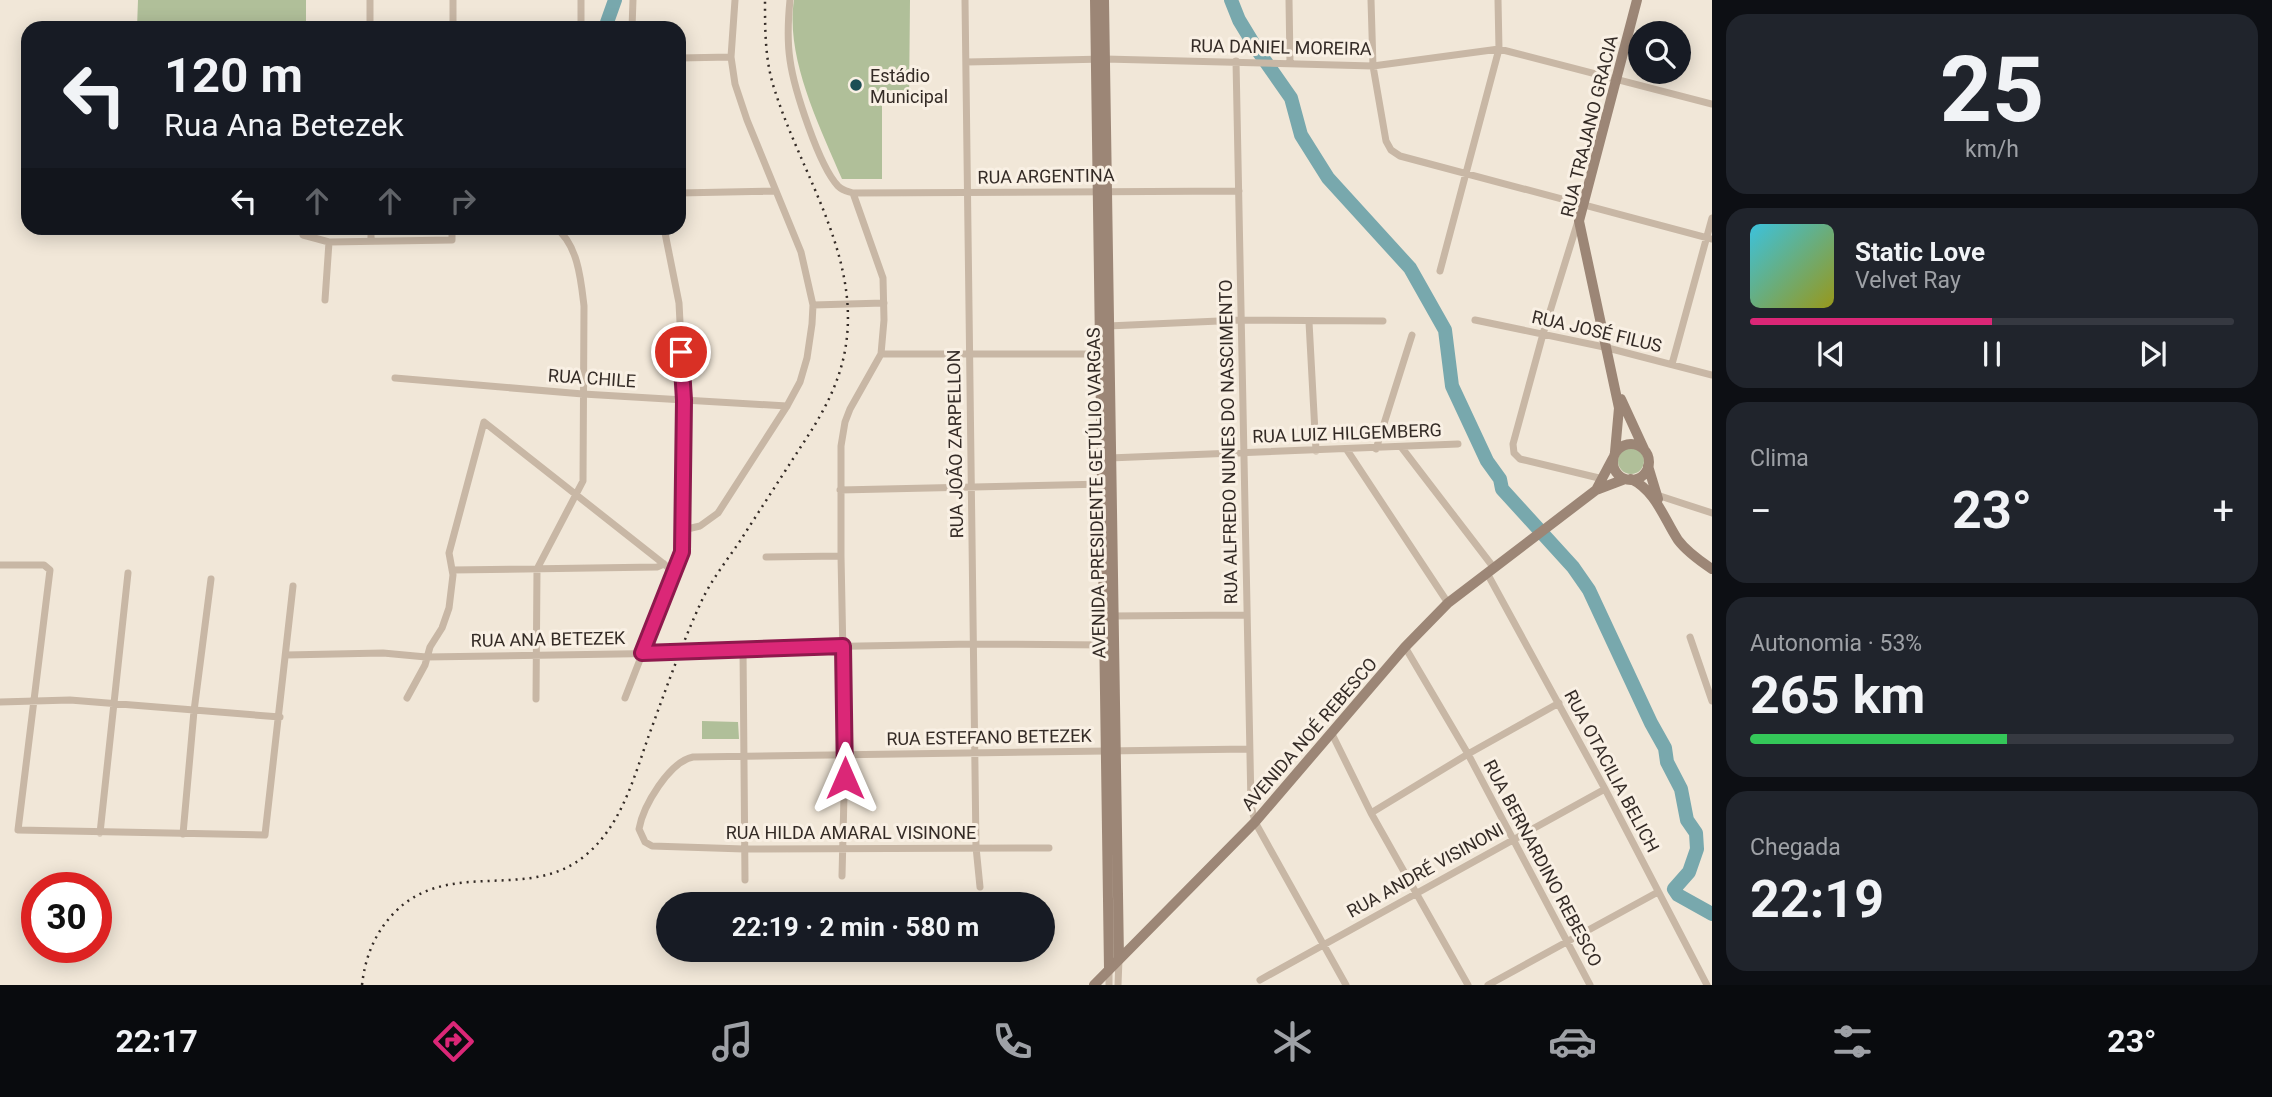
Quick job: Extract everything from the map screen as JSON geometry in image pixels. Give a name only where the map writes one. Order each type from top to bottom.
[{"type":"main road","name":"AVENIDA PRESIDENTE GETÚLIO VARGAS","points":[[1095,0],[1100,59],[1107,458],[1109,645],[1105,750],[1109,969]]},
{"type":"main road","name":"AVENIDA PRESIDENTE GETÚLIO VARGAS","points":[[1100,59],[1104,0]]},
{"type":"main road","name":"RUA TRAJANO GRACIA","points":[[1614,455],[1619,408],[1579,221],[1637,0]]},
{"type":"main road","name":"AVENIDA PRESIDENTE GETÚLIO VARGAS","points":[[1105,326],[1100,354],[1107,458]]},
{"type":"main road","name":"RUA TRAJANO GRACIA","points":[[1614,383],[1644,450]]},
{"type":"main road","points":[[1596,491],[1614,455],[1619,448],[1629,444],[1644,450],[1647,455],[1664,516]]},
{"type":"main road","points":[[1614,455],[1614,468],[1647,489],[1688,552],[1712,569]]},
{"type":"main road","points":[[1596,491],[1642,475],[1648,466]]},
{"type":"main road","name":"AVENIDA NOÉ REBESCO","points":[[1094,985],[1255,821],[1405,647],[1448,603],[1596,491]]},
{"type":"main road","name":"AVENIDA PRESIDENTE GETÚLIO VARGAS","points":[[1109,645],[1117,750],[1119,959]]},
{"type":"street","points":[[370,0],[370,21]]},
{"type":"street","points":[[453,0],[453,21]]},
{"type":"street","points":[[581,0],[581,21]]},
{"type":"street","points":[[632,0],[632,21]]},
{"type":"street","points":[[683,530],[700,526],[718,513],[787,406],[800,382],[807,358],[813,305],[801,252],[735,84],[731,57],[735,0]]},
{"type":"street","points":[[790,0],[790,62],[809,125],[828,172],[843,190],[853,193],[879,265],[884,303],[881,354],[850,409],[841,446],[845,755],[842,876]]},
{"type":"street","name":"RUA JOÃO ZARPELLON","points":[[965,0],[976,847],[980,887]]},
{"type":"street","points":[[1289,0],[1290,63]]},
{"type":"street","points":[[1371,0],[1373,66],[1386,141],[1391,150],[1400,156],[1709,238]]},
{"type":"street","points":[[1440,271],[1499,49],[1498,0]]},
{"type":"street","name":"RUA DANIEL MOREIRA","points":[[966,62],[1100,59],[1373,66],[1499,49],[1712,104]]},
{"type":"street","points":[[686,58],[731,57]]},
{"type":"street","name":"RUA ALFREDO NUNES DO NASCIMENTO","points":[[1236,61],[1249,749],[1251,805],[1255,821]]},
{"type":"street","points":[[686,193],[776,191]]},
{"type":"street","name":"RUA ARGENTINA","points":[[853,193],[1239,191]]},
{"type":"street","points":[[1672,364],[1709,238],[1712,218]]},
{"type":"street","points":[[1579,221],[1543,334],[1513,444],[1514,453],[1520,459],[1603,479]]},
{"type":"street","points":[[303,235],[329,242],[452,240],[452,235]]},
{"type":"street","points":[[371,235],[371,241]]},
{"type":"street","points":[[536,699],[537,569],[583,481],[584,306],[581,277],[569,242],[562,235]]},
{"type":"street","points":[[625,698],[682,552],[684,400],[679,303],[665,235]]},
{"type":"street","points":[[325,300],[329,242]]},
{"type":"street","points":[[813,305],[884,303]]},
{"type":"street","points":[[1105,326],[1241,320],[1383,321]]},
{"type":"street","name":"RUA JOSÉ FILUS","points":[[1475,320],[1604,346],[1712,375]]},
{"type":"street","points":[[1309,321],[1316,451]]},
{"type":"street","points":[[1376,449],[1412,335]]},
{"type":"street","points":[[881,354],[1100,354]]},
{"type":"street","name":"RUA CHILE","points":[[395,378],[583,394],[787,406]]},
{"type":"street","points":[[407,698],[425,665],[426,657],[442,628],[449,608],[452,570],[449,553],[484,422],[674,572]]},
{"type":"street","name":"RUA LUIZ HILGEMBERG","points":[[1107,458],[1458,444]]},
{"type":"street","name":"RUA OTACILIA BELICH","points":[[1402,448],[1491,570],[1707,985]]},
{"type":"street","points":[[1346,450],[1448,603]]},
{"type":"street","points":[[840,490],[1107,484]]},
{"type":"street","points":[[1657,495],[1712,513]]},
{"type":"street","points":[[766,557],[841,556]]},
{"type":"street","points":[[452,570],[657,567],[663,564]]},
{"type":"street","points":[[0,565],[44,565],[50,570],[18,830],[265,835],[293,586]]},
{"type":"street","points":[[100,833],[128,573]]},
{"type":"street","points":[[183,834],[194,711],[211,579]]},
{"type":"street","points":[[1109,616],[1246,615]]},
{"type":"street","points":[[1690,637],[1712,700]]},
{"type":"street","name":"RUA ANA BETEZEK","points":[[286,655],[383,653],[426,657],[843,646],[1109,645]]},
{"type":"street","name":"RUA BERNARDINO REBESCO","points":[[1405,647],[1468,754],[1590,985]]},
{"type":"street","points":[[743,648],[745,880]]},
{"type":"street","points":[[0,702],[70,700],[280,717]]},
{"type":"street","points":[[1371,813],[1559,703]]},
{"type":"street","points":[[1332,734],[1371,813],[1468,985]]},
{"type":"street","name":"RUA ESTEFANO BETEZEK","points":[[652,846],[645,842],[639,829],[643,814],[670,771],[679,762],[693,757],[1249,749]]},
{"type":"street","name":"RUA ANDRÉ VISINONI","points":[[1260,980],[1605,789]]},
{"type":"street","points":[[1255,821],[1346,985]]},
{"type":"street","name":"RUA HILDA AMARAL VISINONE","points":[[652,846],[744,849],[1049,848]]},
{"type":"street","points":[[1488,985],[1658,891]]},
{"type":"street","name":"AVENIDA PRESIDENTE GETÚLIO VARGAS","points":[[1118,985],[1119,959]]},
{"type":"street","name":"AVENIDA PRESIDENTE GETÚLIO VARGAS","points":[[1109,969],[1109,985]]},
{"type":"green space","points":[[138,0],[306,0],[306,21],[137,21]]},
{"type":"green space","name":"Estádio Municipal","points":[[794,0],[910,0],[909,103],[882,104],[882,179],[842,179],[806,92],[799,68],[793,22]]},
{"type":"green space","points":[[1631,448],[1640,452],[1644,461],[1640,470],[1631,474],[1622,470],[1618,461],[1622,452]]},
{"type":"green space","points":[[702,721],[738,722],[739,739],[702,739]]},
{"type":"waterway","points":[[608,21],[615,0]]},
{"type":"waterway","points":[[1231,0],[1239,20],[1256,48],[1291,98],[1301,135],[1328,178],[1410,268],[1445,330],[1452,386],[1487,461],[1500,479],[1502,489],[1573,567],[1589,590],[1665,748],[1667,762],[1681,789],[1687,820],[1696,833],[1697,849],[1689,872],[1674,889],[1678,895],[1712,914]]},
{"type":"railway","points":[[362,985],[368,956],[381,929],[394,913],[416,896],[439,887],[464,882],[515,880],[565,869],[599,842],[618,814],[632,783],[674,666],[703,598],[813,428],[835,384],[843,360],[848,324],[846,290],[828,222],[787,124],[772,80],[766,46],[765,0]]},
{"type":"place","name":"Estádio Municipal","points":[[856,85]]},
{"type":"route","points":[[681,352],[684,400],[682,552],[642,653],[843,646],[845,778]]}]
